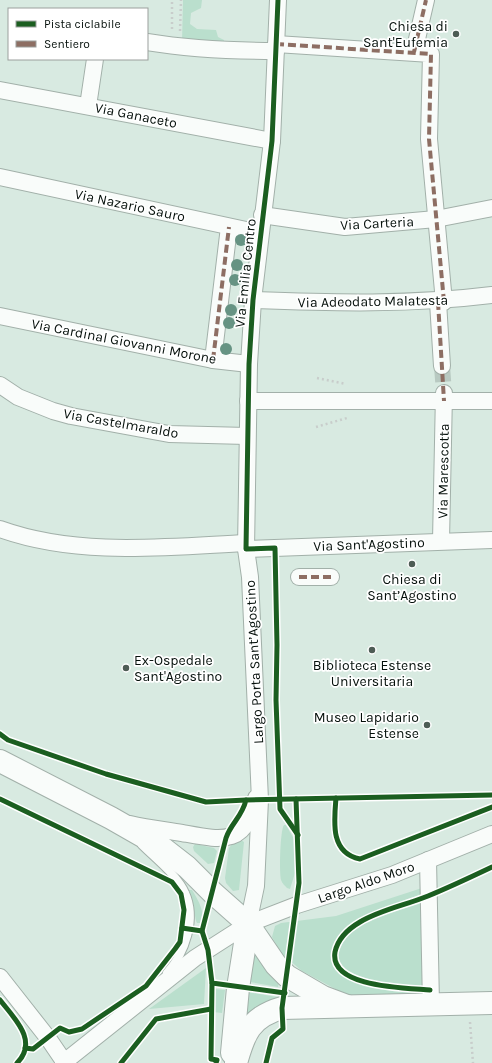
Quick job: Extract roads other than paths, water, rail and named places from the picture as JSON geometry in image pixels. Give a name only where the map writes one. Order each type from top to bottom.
[{"type":"street","name":"Via Emilia Centro","points":[[246,546],[249,364],[253,300],[272,141],[278,0]]},
{"type":"street","points":[[414,52],[426,0]]},
{"type":"street","points":[[148,42],[176,41],[218,50],[276,48],[414,52],[432,54],[429,139],[441,302],[442,366]]},
{"type":"street","points":[[88,106],[95,60]]},
{"type":"street","name":"Via Ganaceto","points":[[0,90],[272,141]]},
{"type":"street","name":"Via Nazario Sauro","points":[[0,177],[260,233]]},
{"type":"street","name":"Via Carteria","points":[[262,215],[345,227],[436,219],[492,208]]},
{"type":"street","points":[[213,360],[229,227]]},
{"type":"street","name":"Via Adeodato Malatesta","points":[[253,300],[340,304],[441,302],[492,296]]},
{"type":"street","name":"Via Cardinal Giovanni Morone","points":[[0,316],[213,360],[249,364]]},
{"type":"street","name":"Via Castelmaraldo","points":[[0,385],[28,401],[71,416],[169,434],[247,436]]},
{"type":"street","points":[[248,401],[384,400],[444,397],[492,401]]},
{"type":"street","name":"Via Marescotta","points":[[441,542],[444,397]]},
{"type":"street","name":"Via Sant'Agostino","points":[[0,529],[50,541],[106,547],[142,548],[246,546],[275,548],[492,540]]},
{"type":"street","name":"Largo Porta Sant’Agostino","points":[[246,546],[250,577],[260,774],[260,840],[256,886],[248,924]]},
{"type":"street","points":[[300,577],[331,577]]},
{"type":"street","points":[[0,761],[119,822],[174,856],[248,924],[276,965],[287,976],[323,997],[347,1006]]},
{"type":"street","name":"Largo Porta Sant’Agostino","points":[[119,822],[207,838],[228,837],[237,834],[245,827],[256,800],[260,774]]},
{"type":"street","points":[[428,860],[492,834]]},
{"type":"street","name":"Largo Aldo Moro","points":[[64,1063],[195,958],[248,924],[428,860],[431,1004]]},
{"type":"street","points":[[232,1063],[238,988],[248,924]]},
{"type":"street","points":[[0,977],[64,1063]]},
{"type":"street","points":[[236,1063],[243,1038],[250,1026],[260,1017],[282,1008],[492,1003]]},
{"type":"lane","points":[[119,822],[179,883],[185,893],[189,906],[189,929],[181,953],[173,966],[146,996]]},
{"type":"tunnel","points":[[442,366],[444,393]]},
{"type":"place","name":"Chiesa di Sant'Eufemia","points":[[456,34]]},
{"type":"place","name":"Chiesa di Sant’Agostino","points":[[412,564]]},
{"type":"place","name":"Biblioteca Estense Universitaria","points":[[372,650]]},
{"type":"place","name":"Ex-Ospedale Sant'Agostino","points":[[126,668]]},
{"type":"place","name":"Museo Lapidario Estense","points":[[427,725]]}]
